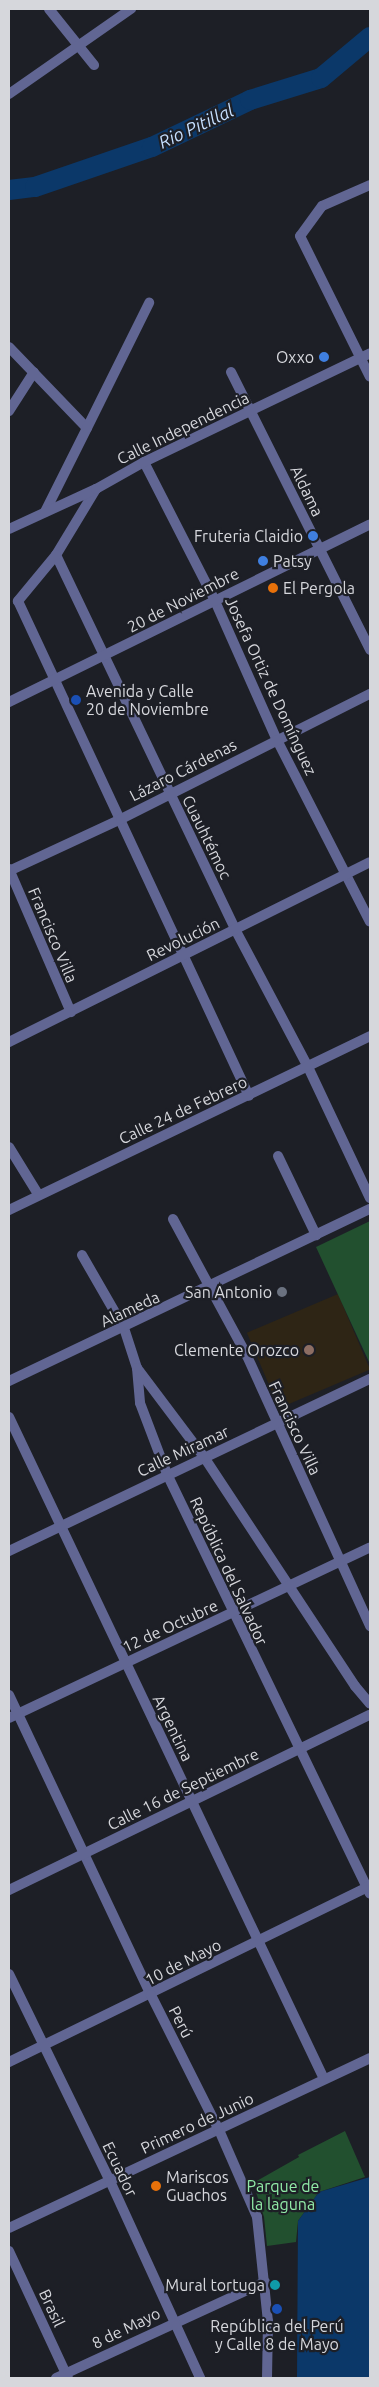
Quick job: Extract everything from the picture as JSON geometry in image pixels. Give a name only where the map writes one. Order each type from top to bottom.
[{"type":"street","points":[[49,9],[94,66]]},
{"type":"street","points":[[9,94],[131,9]]},
{"type":"street","points":[[370,185],[322,206],[300,236],[366,356],[370,377]]},
{"type":"street","points":[[45,512],[148,303]]},
{"type":"street","points":[[9,347],[87,428]]},
{"type":"street","name":"Calle Independencia","points":[[9,529],[96,490],[144,462],[366,356]]},
{"type":"street","points":[[9,411],[34,372]]},
{"type":"street","name":"Aldama","points":[[231,372],[370,650]]},
{"type":"street","name":"Josefa Ortiz de Domínguez","points":[[144,462],[215,601],[277,740],[347,873],[370,922]]},
{"type":"street","points":[[96,490],[56,555],[18,601],[249,1096]]},
{"type":"street","name":"20 de Noviembre","points":[[9,702],[370,524]]},
{"type":"street","name":"Cuauhtémoc","points":[[56,555],[236,930],[308,1067],[370,1198]]},
{"type":"street","name":"Lázaro Cárdenas","points":[[9,870],[121,819],[370,694]]},
{"type":"street","name":"Revolución","points":[[9,1042],[370,862]]},
{"type":"street","name":"Francisco Villa","points":[[9,870],[71,1012]]},
{"type":"street","name":"Calle 24 de Febrero","points":[[9,1210],[38,1194],[249,1096],[370,1036]]},
{"type":"street","points":[[9,1147],[38,1194]]},
{"type":"street","points":[[278,1156],[316,1236]]},
{"type":"street","name":"Alameda","points":[[9,1381],[208,1289],[370,1209]]},
{"type":"street","name":"Francisco Villa","points":[[173,1218],[208,1289],[247,1356],[276,1425],[341,1560],[370,1626]]},
{"type":"street","name":"República del Salvador","points":[[82,1255],[124,1328],[137,1368],[140,1403],[167,1474],[232,1614],[369,1888]]},
{"type":"street","points":[[137,1368],[204,1457],[355,1686],[370,1704]]},
{"type":"street","name":"Calle Miramar","points":[[9,1551],[167,1474],[276,1425],[370,1379]]},
{"type":"street","name":"Argentina","points":[[9,1417],[63,1525],[124,1663],[324,2079]]},
{"type":"street","name":"12 de Octubre","points":[[13,1716],[232,1614],[370,1547]]},
{"type":"street","name":"Perú","points":[[9,1695],[13,1716],[84,1854],[151,1995],[219,2130],[257,2217],[265,2282],[267,2378]]},
{"type":"street","name":"Calle 16 de Septiembre","points":[[9,1890],[370,1715]]},
{"type":"street","name":"10 de Mayo","points":[[9,2062],[369,1888]]},
{"type":"street","name":"Ecuador","points":[[9,1974],[42,2046],[110,2181],[200,2378]]},
{"type":"street","name":"Primero de Junio","points":[[9,2228],[370,2058]]},
{"type":"street","name":"Brasil","points":[[9,2251],[67,2376]]},
{"type":"street","name":"8 de Mayo","points":[[56,2378],[67,2376],[174,2322],[265,2282]]},
{"type":"shaded area","name":"Clemente Orozco","points":[[338,1294],[370,1369],[279,1408],[247,1333]]},
{"type":"green space","points":[[370,1221],[370,1364],[316,1247]]},
{"type":"green space","name":"Parque de la laguna","points":[[345,2131],[365,2177],[319,2192],[298,2221],[296,2242],[267,2246],[264,2217],[253,2183],[299,2157],[298,2155]]},
{"type":"water","points":[[370,2177],[370,2378],[297,2378],[298,2221],[319,2192]]},
{"type":"waterway","name":"Rio Pitillal","points":[[9,190],[35,187],[152,147],[250,100],[321,78],[370,37]]},
{"type":"place","name":"Oxxo","points":[[324,357]]},
{"type":"place","name":"Fruteria Claidio","points":[[313,536]]},
{"type":"place","name":"Patsy","points":[[263,561]]},
{"type":"place","name":"El Pergola","points":[[273,588]]},
{"type":"place","name":"Avenida y Calle 20 de Noviembre","points":[[76,700]]},
{"type":"place","name":"San Antonio","points":[[282,1292]]},
{"type":"place","name":"Clemente Orozco","points":[[309,1350]]},
{"type":"place","name":"Mariscos Guachos","points":[[156,2186]]},
{"type":"place","name":"Mural tortuga","points":[[275,2285]]},
{"type":"place","name":"República del Perú y Calle 8 de Mayo","points":[[277,2309]]}]
